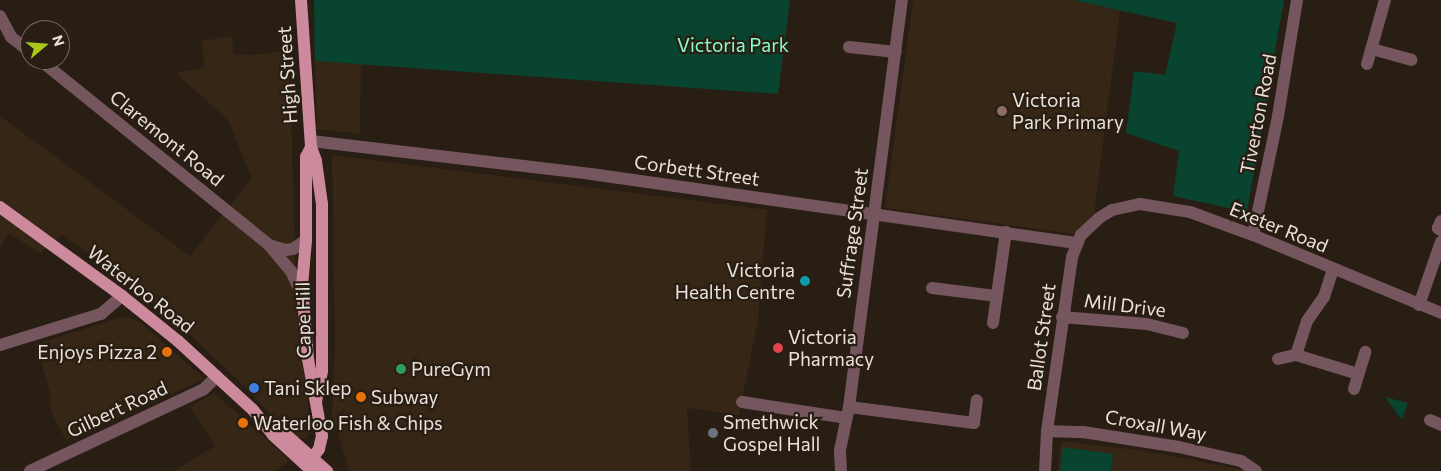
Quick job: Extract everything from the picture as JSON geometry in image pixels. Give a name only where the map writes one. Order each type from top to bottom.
[{"type":"main road","name":"High Street","points":[[301,0],[311,144],[316,161],[321,196],[322,238]]},
{"type":"main road","name":"High Street","points":[[306,240],[306,157],[311,144]]},
{"type":"main road","name":"Waterloo Road","points":[[0,207],[122,296],[178,340],[253,410],[278,428],[311,465]]},
{"type":"main road","name":"Cape Hill","points":[[316,401],[322,371],[322,238]]},
{"type":"main road","name":"Cape Hill","points":[[306,240],[302,286],[308,359],[322,436],[319,449],[311,465]]},
{"type":"main road","points":[[304,299],[314,275],[321,270],[312,263],[306,240]]},
{"type":"main road","points":[[311,465],[327,471]]},
{"type":"street","name":"Suffrage Street","points":[[841,471],[840,450],[848,412],[902,0]]},
{"type":"street","name":"Tiverton Road","points":[[1252,235],[1278,116],[1297,0]]},
{"type":"street","points":[[1367,64],[1385,0]]},
{"type":"street","points":[[0,16],[11,37],[20,44]]},
{"type":"street","points":[[849,47],[896,52]]},
{"type":"street","points":[[1372,49],[1412,60]]},
{"type":"street","name":"Claremont Road","points":[[52,70],[269,245],[291,272],[304,299]]},
{"type":"street","name":"Corbett Street","points":[[311,144],[564,171],[1076,243]]},
{"type":"street","name":"Exeter Road","points":[[1099,218],[1126,206],[1156,205],[1190,212],[1252,235],[1441,313]]},
{"type":"street","name":"Ballot Street","points":[[1044,471],[1047,431],[1062,316],[1072,257],[1076,243],[1081,235],[1099,218]]},
{"type":"street","points":[[1441,221],[1438,228],[1441,230]]},
{"type":"street","points":[[993,323],[1006,232]]},
{"type":"street","name":"Claremont Road","points":[[269,245],[285,250],[293,249],[306,240]]},
{"type":"street","points":[[1419,305],[1441,242]]},
{"type":"street","points":[[1296,355],[1307,321],[1324,296],[1333,269]]},
{"type":"street","points":[[932,288],[996,296]]},
{"type":"street","points":[[0,345],[101,314],[122,296]]},
{"type":"street","name":"Mill Drive","points":[[1062,316],[1147,324],[1182,333]]},
{"type":"street","points":[[1354,389],[1365,352]]},
{"type":"street","points":[[1278,359],[1296,355],[1358,374]]},
{"type":"street","name":"Gilbert Road","points":[[30,471],[204,388],[217,376]]},
{"type":"street","points":[[742,402],[974,423],[976,400]]},
{"type":"street","name":"Croxall Way","points":[[1047,431],[1084,432],[1179,447],[1241,461],[1256,471]]},
{"type":"shaded area","name":"Victoria Park Primary","points":[[913,0],[1073,0],[1120,10],[1094,215],[1074,234],[885,208]]},
{"type":"shaded area","points":[[232,36],[234,54],[252,55],[287,51],[291,114],[297,315],[311,430],[306,439],[292,437],[237,379],[172,318],[113,271],[62,235],[40,253],[9,233],[0,248],[0,116],[190,256],[252,178],[228,120],[176,73],[204,67],[202,41]]},
{"type":"shaded area","points":[[315,61],[361,64],[360,134],[317,129]]},
{"type":"shaded area","points":[[332,155],[767,210],[758,320],[739,415],[687,408],[691,471],[349,471],[332,414],[335,344]]},
{"type":"shaded area","points":[[126,316],[141,323],[205,379],[66,440],[51,412],[50,392],[36,344]]},
{"type":"shaded area","points":[[214,393],[288,459],[287,463],[274,471],[174,471],[215,446],[190,407]]},
{"type":"shaded area","points":[[1061,441],[1145,451],[1250,471],[1058,471]]},
{"type":"green space","name":"Victoria Park","points":[[314,0],[790,0],[778,94],[315,61]]},
{"type":"green space","points":[[1073,0],[1284,0],[1247,212],[1173,196],[1179,151],[1126,133],[1134,71],[1165,75],[1177,23]]},
{"type":"green space","points":[[1385,397],[1408,403],[1402,420]]},
{"type":"green space","points":[[1063,447],[1113,454],[1111,471],[1060,471]]},
{"type":"place","name":"Victoria Park Primary","points":[[1002,111]]},
{"type":"place","name":"Victoria Health Centre","points":[[805,281]]},
{"type":"place","name":"Victoria Pharmacy","points":[[778,348]]},
{"type":"place","name":"Enjoys Pizza 2","points":[[167,352]]},
{"type":"place","name":"PureGym","points":[[401,369]]},
{"type":"place","name":"Tani Sklep","points":[[254,388]]},
{"type":"place","name":"Subway","points":[[361,397]]},
{"type":"place","name":"Waterloo Fish & Chips","points":[[243,423]]},
{"type":"place","name":"Smethwick Gospel Hall","points":[[713,433]]}]
